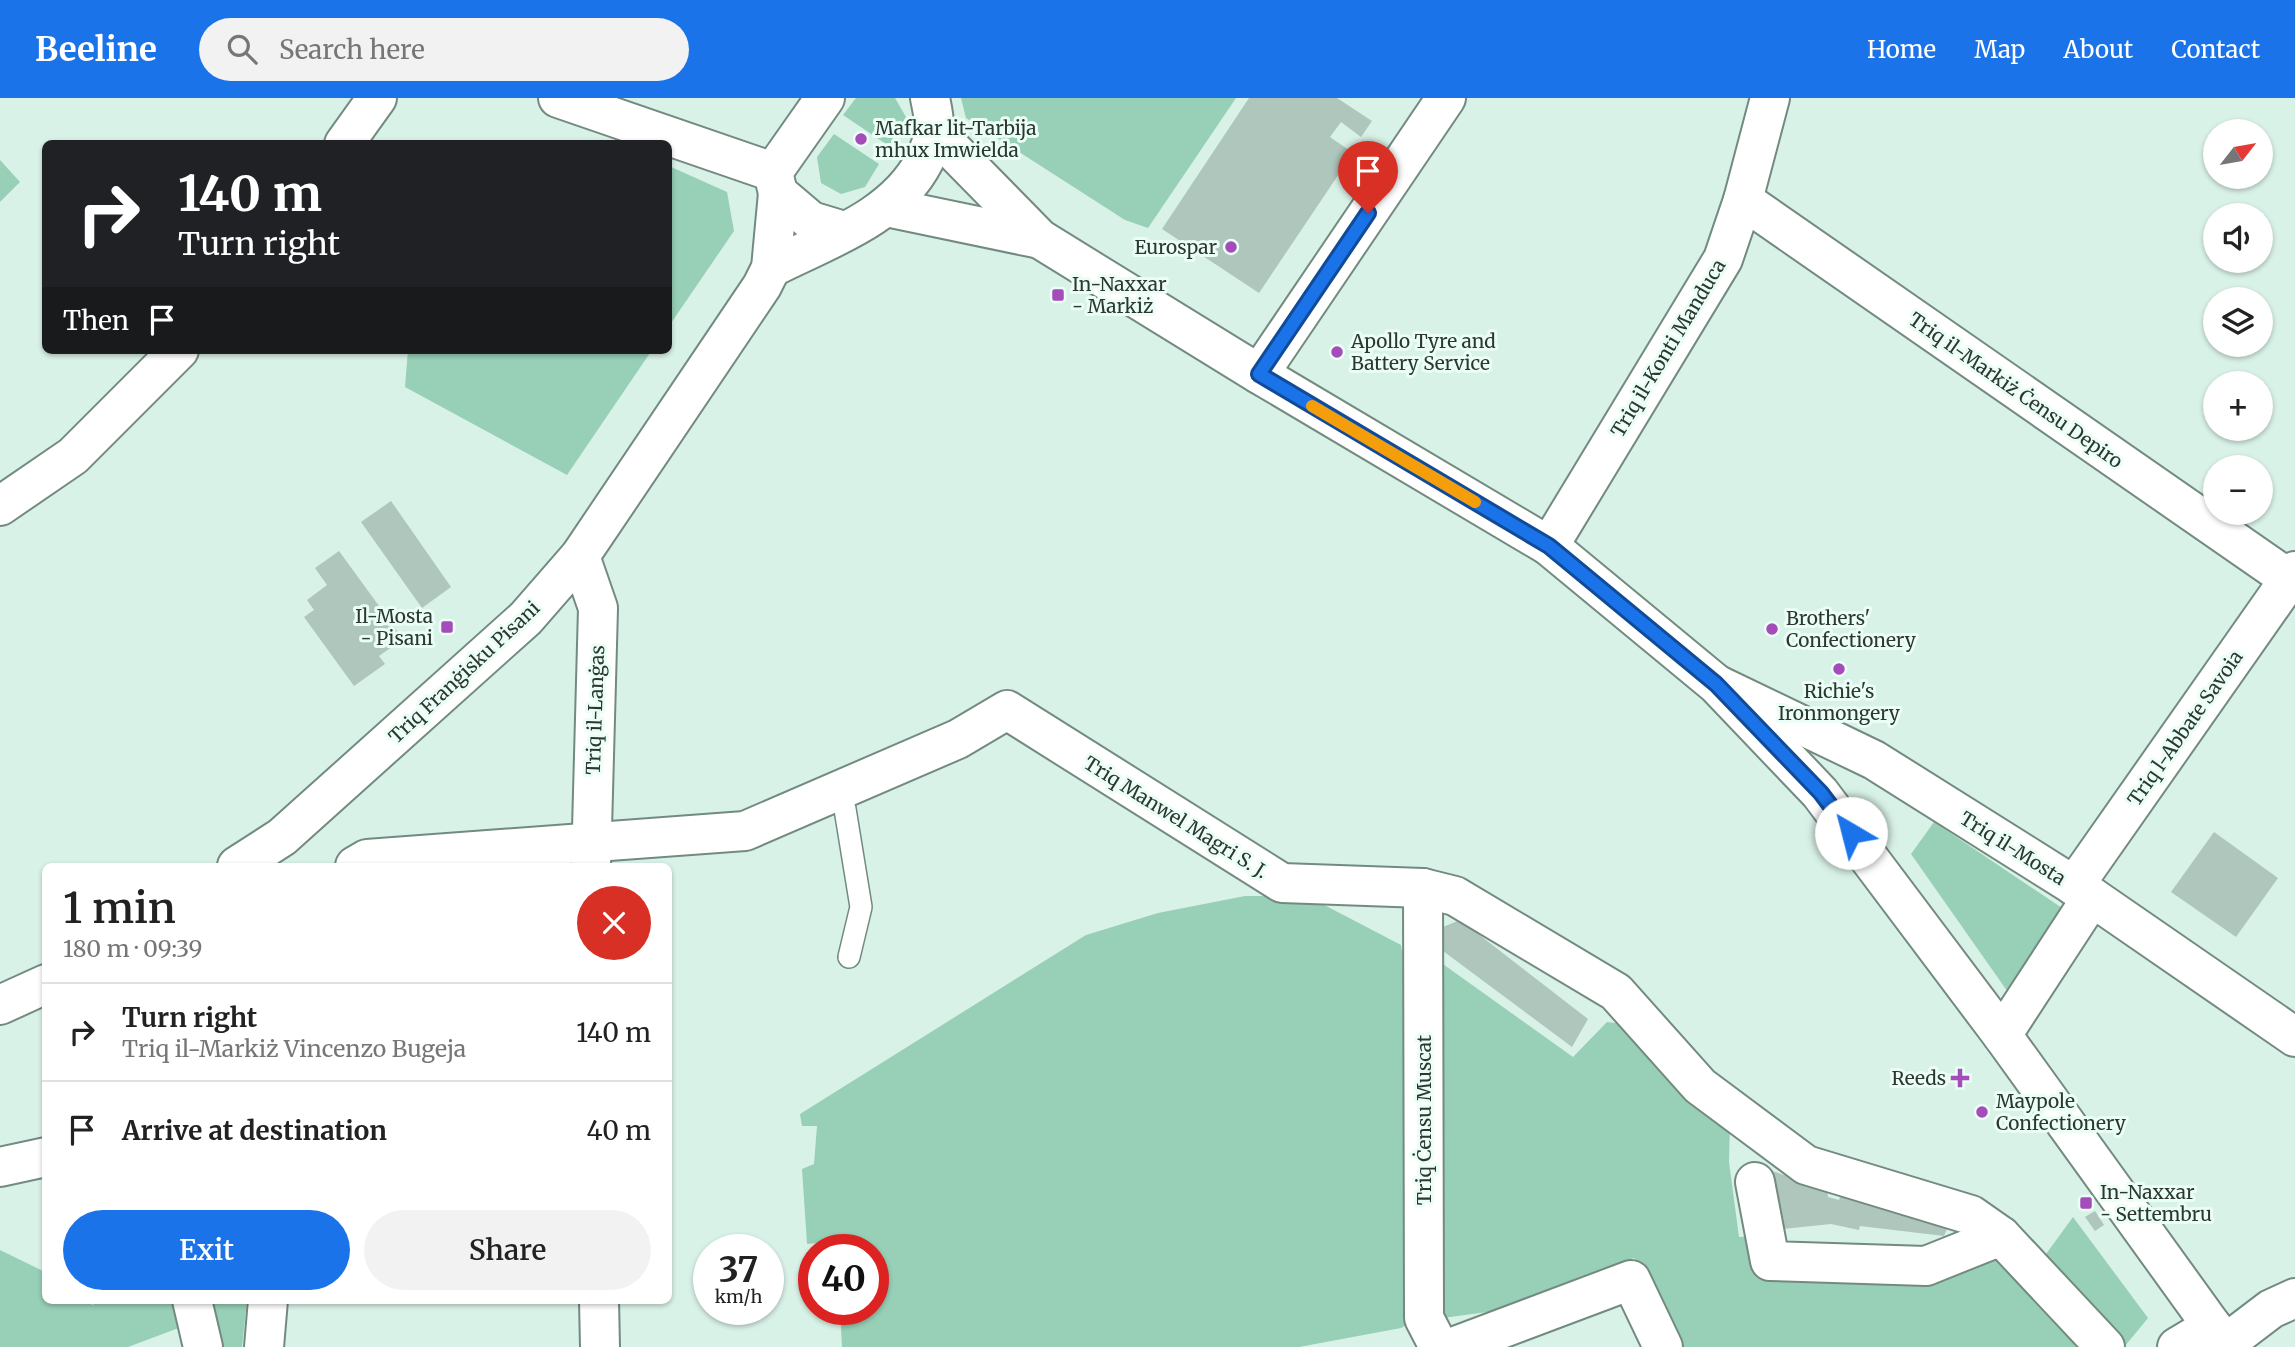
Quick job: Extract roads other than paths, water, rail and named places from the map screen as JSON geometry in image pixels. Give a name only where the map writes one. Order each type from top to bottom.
[{"type":"street","points":[[347,140],[377,98]]},
{"type":"street","points":[[558,98],[666,140]]},
{"type":"street","points":[[775,182],[825,98]]},
{"type":"street","points":[[1259,374],[1446,98]]},
{"type":"street","name":"Triq il-Konti Manduca","points":[[1549,546],[1723,258],[1743,200],[1770,98]]},
{"type":"street","points":[[771,268],[886,207],[904,190],[918,172],[928,152],[932,115]]},
{"type":"street","points":[[932,115],[1040,239],[1259,374],[1549,546],[1716,684],[1821,793],[2002,1035],[2221,1339]]},
{"type":"street","points":[[672,142],[775,182],[811,221],[844,231]]},
{"type":"street","name":"Triq Franġisku Pisani","points":[[242,863],[282,837],[526,618],[580,556],[762,286],[771,268],[775,182]]},
{"type":"street","name":"Triq il-Markiż Ċensu Depiro","points":[[1743,200],[2292,575]]},
{"type":"street","points":[[886,207],[1040,239]]},
{"type":"street","points":[[0,506],[73,456],[175,354]]},
{"type":"street","name":"Triq il-Lanġas","points":[[580,556],[598,608],[590,855]]},
{"type":"street","name":"Triq l-Abbate Savoia","points":[[2002,1035],[2083,891],[2292,575]]},
{"type":"street","name":"Triq il-Mosta","points":[[1716,684],[1874,760],[2083,891],[2295,1037]]},
{"type":"street","name":"Triq Manwel Magri S. J.","points":[[360,863],[367,859],[590,855],[745,831],[958,739],[1007,710],[1282,884],[1423,888],[1455,896],[1616,992],[1700,1086],[1806,1166],[1971,1215],[2001,1236],[2105,1347]]},
{"type":"street","name":"Triq Ċensu Muscat","points":[[1423,888],[1424,1318],[1439,1347]]},
{"type":"street","points":[[0,1005],[42,986]]},
{"type":"street","points":[[0,1167],[42,1158]]},
{"type":"street","points":[[1755,1182],[1770,1261],[1926,1266],[2001,1236]]},
{"type":"street","points":[[1453,1347],[1631,1280],[1663,1347]]},
{"type":"street","points":[[2177,1347],[2221,1339],[2295,1298]]},
{"type":"street","points":[[193,1304],[203,1347]]},
{"type":"street","points":[[264,1347],[268,1304]]},
{"type":"street","points":[[599,1304],[600,1347]]},
{"type":"lane","points":[[834,792],[845,809],[861,907],[849,957]]},
{"type":"place","name":"Mafkar lit-Tarbija mhux Imwielda","points":[[861,139]]},
{"type":"place","name":"Eurospar","points":[[1231,247]]},
{"type":"place","name":"In-Naxxar - Markiż","points":[[1058,295]]},
{"type":"place","name":"Apollo Tyre and Battery Service","points":[[1337,352]]},
{"type":"place","name":"Il-Mosta - Pisani","points":[[447,627]]},
{"type":"place","name":"Brothers' Confectionery","points":[[1772,629]]},
{"type":"place","name":"Richie's Ironmongery","points":[[1839,669]]},
{"type":"place","name":"Reeds","points":[[1960,1078]]},
{"type":"place","name":"Maypole Confectionery","points":[[1982,1112]]},
{"type":"place","name":"In-Naxxar - Settembru","points":[[2086,1203]]}]
